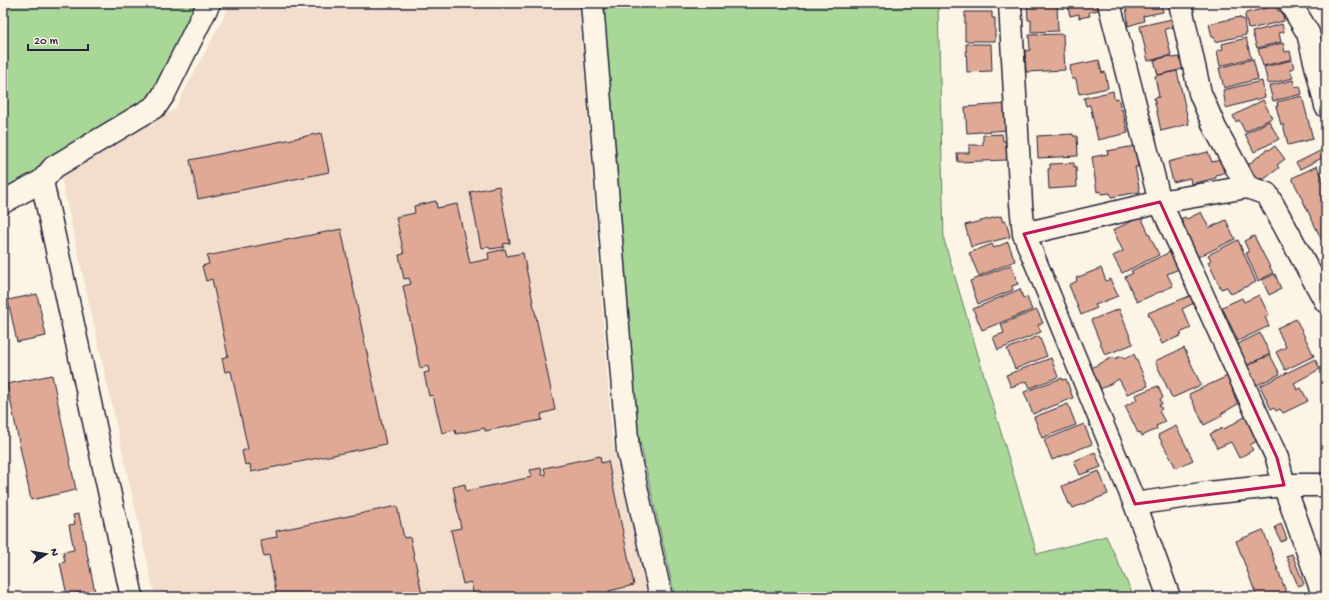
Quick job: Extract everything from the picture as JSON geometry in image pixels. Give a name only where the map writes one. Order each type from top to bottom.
[{"type":"street","points":[[3,202],[42,181],[54,167],[156,106],[164,94],[208,3]]},
{"type":"street","points":[[592,3],[628,451],[661,597]]},
{"type":"street","points":[[1010,3],[1024,234],[1135,504],[1169,597]]},
{"type":"street","points":[[1109,3],[1160,202],[1277,458],[1284,485],[1324,597]]},
{"type":"street","points":[[1180,3],[1200,93],[1246,187]]},
{"type":"street","points":[[1290,3],[1308,33],[1326,106]]},
{"type":"street","points":[[42,181],[132,597]]},
{"type":"street","points":[[1024,234],[1160,202],[1246,187],[1267,194],[1326,302]]},
{"type":"street","points":[[1135,504],[1208,493],[1284,485],[1326,485]]},
{"type":"highlighted area","points":[[1160,202],[1277,458],[1284,485],[1135,504],[1024,234]]},
{"type":"shaded area","points":[[231,3],[579,3],[612,438],[648,597],[155,597],[60,173],[175,109]]},
{"type":"green space","points":[[3,3],[199,3],[146,108],[3,191]]},
{"type":"green space","points":[[597,3],[938,3],[944,240],[1037,554],[1106,536],[1134,597],[675,597],[636,424]]},
{"type":"building","points":[[963,3],[990,3],[990,6],[963,7]]},
{"type":"building","points":[[1027,3],[1057,3],[1058,31],[1031,32],[1031,20],[1028,20]]},
{"type":"building","points":[[1067,3],[1097,3],[1099,10],[1089,12],[1090,16],[1079,18],[1079,14],[1070,16]]},
{"type":"building","points":[[1161,3],[1163,12],[1143,16],[1144,21],[1128,26],[1126,4]]},
{"type":"building","points":[[1274,6],[1274,8],[1277,7],[1278,11],[1282,10],[1284,21],[1250,29],[1248,28],[1245,16],[1246,13]]},
{"type":"building","points":[[965,12],[992,12],[992,18],[995,18],[995,41],[965,41]]},
{"type":"building","points":[[1240,17],[1240,19],[1244,19],[1246,35],[1215,42],[1214,37],[1212,37],[1209,24]]},
{"type":"building","points":[[1172,19],[1174,27],[1165,29],[1171,55],[1148,61],[1140,26]]},
{"type":"building","points":[[1282,24],[1284,32],[1279,33],[1281,42],[1257,48],[1252,32]]},
{"type":"building","points":[[1063,34],[1065,70],[1026,72],[1025,51],[1030,50],[1029,35]]},
{"type":"building","points":[[1246,38],[1251,58],[1220,66],[1217,51],[1223,49],[1222,44]]},
{"type":"building","points":[[1283,43],[1285,52],[1290,51],[1292,59],[1263,66],[1258,49]]},
{"type":"building","points":[[966,44],[991,44],[992,71],[967,72]]},
{"type":"building","points":[[1171,56],[1172,58],[1180,57],[1183,69],[1158,75],[1154,60]]},
{"type":"building","points":[[1253,59],[1258,79],[1224,88],[1219,68]]},
{"type":"building","points":[[1099,60],[1102,73],[1105,72],[1108,88],[1079,94],[1076,79],[1072,79],[1070,66]]},
{"type":"building","points":[[1292,60],[1294,68],[1290,69],[1293,78],[1268,84],[1264,67]]},
{"type":"building","points":[[1177,71],[1189,124],[1161,131],[1154,98],[1159,97],[1155,76]]},
{"type":"building","points":[[1293,80],[1295,87],[1300,86],[1302,94],[1273,101],[1269,86]]},
{"type":"building","points":[[1262,81],[1265,97],[1226,108],[1223,90]]},
{"type":"building","points":[[1113,91],[1114,99],[1118,98],[1121,110],[1122,109],[1128,133],[1098,140],[1090,105],[1086,106],[1084,98]]},
{"type":"building","points":[[1302,96],[1313,139],[1288,145],[1283,124],[1281,125],[1276,106],[1278,106],[1277,102]]},
{"type":"building","points":[[1263,100],[1272,118],[1245,132],[1239,120],[1236,122],[1233,116]]},
{"type":"building","points":[[1006,104],[1008,130],[967,133],[965,107]]},
{"type":"building","points":[[1269,121],[1279,139],[1254,152],[1245,134]]},
{"type":"building","points":[[321,133],[329,172],[198,199],[190,160]]},
{"type":"building","points":[[1002,134],[1003,141],[1006,141],[1007,160],[958,162],[957,153],[969,153],[969,145],[983,145],[983,135]]},
{"type":"building","points":[[1073,134],[1073,136],[1077,136],[1078,156],[1038,158],[1037,136]]},
{"type":"building","points":[[1135,146],[1138,167],[1135,167],[1140,192],[1111,197],[1110,193],[1101,194],[1101,191],[1097,192],[1092,157],[1108,154],[1107,151]]},
{"type":"building","points":[[1275,146],[1285,159],[1277,165],[1279,168],[1263,180],[1261,178],[1257,181],[1245,167],[1268,149],[1269,150]]},
{"type":"building","points":[[1322,150],[1326,156],[1300,169],[1296,163]]},
{"type":"building","points":[[1208,152],[1212,162],[1221,160],[1224,173],[1216,175],[1216,178],[1191,184],[1190,178],[1173,182],[1168,162]]},
{"type":"building","points":[[1074,163],[1074,167],[1076,166],[1077,187],[1049,189],[1048,169],[1050,169],[1050,164]]},
{"type":"building","points":[[1317,166],[1326,185],[1326,249],[1292,178]]},
{"type":"building","points":[[499,186],[510,243],[503,244],[504,247],[490,249],[489,247],[481,248],[470,192]]},
{"type":"building","points":[[436,201],[437,208],[457,204],[470,263],[489,259],[488,253],[505,249],[507,256],[523,253],[555,410],[541,414],[542,420],[485,431],[485,428],[456,434],[455,430],[442,433],[433,395],[429,396],[424,373],[429,372],[428,366],[420,368],[403,286],[411,284],[409,278],[404,279],[399,255],[404,254],[396,217],[415,213],[414,206]]},
{"type":"building","points":[[1201,212],[1209,228],[1226,220],[1235,239],[1192,260],[1174,222],[1185,217],[1187,219]]},
{"type":"building","points":[[1001,216],[1003,222],[1006,221],[1010,237],[971,247],[965,225]]},
{"type":"building","points":[[1141,217],[1159,255],[1122,273],[1113,256],[1123,251],[1113,230]]},
{"type":"building","points":[[341,229],[386,444],[251,472],[250,464],[245,465],[242,451],[248,449],[231,371],[225,372],[222,358],[228,356],[212,279],[206,281],[202,266],[209,264],[207,256]]},
{"type":"building","points":[[1254,236],[1273,273],[1258,281],[1246,253],[1249,252],[1244,241]]},
{"type":"building","points":[[1238,240],[1256,282],[1231,294],[1227,287],[1221,289],[1208,262],[1211,260],[1208,255]]},
{"type":"building","points":[[1008,242],[1015,261],[979,276],[969,253],[992,244],[994,248]]},
{"type":"building","points":[[1170,252],[1179,269],[1167,274],[1173,286],[1137,302],[1125,277],[1133,273],[1131,271]]},
{"type":"building","points":[[1011,265],[1018,284],[1012,286],[1013,290],[978,304],[970,281]]},
{"type":"building","points":[[1101,268],[1106,281],[1110,279],[1118,296],[1095,305],[1097,308],[1081,315],[1069,285],[1077,281],[1076,278]]},
{"type":"building","points":[[1275,274],[1281,289],[1269,295],[1262,280]]},
{"type":"building","points":[[1020,289],[1023,298],[1027,297],[1032,310],[982,330],[973,309]]},
{"type":"building","points":[[37,294],[46,336],[17,342],[8,300]]},
{"type":"building","points":[[1192,295],[1196,302],[1182,309],[1191,328],[1180,333],[1182,335],[1162,344],[1148,313]]},
{"type":"building","points":[[1259,295],[1269,315],[1265,317],[1269,326],[1238,341],[1222,307],[1242,298],[1244,302]]},
{"type":"building","points":[[1119,309],[1133,344],[1105,355],[1091,320]]},
{"type":"building","points":[[1037,310],[1043,323],[1038,325],[1041,332],[998,350],[993,337],[1004,333],[1001,324]]},
{"type":"building","points":[[1296,319],[1314,356],[1285,370],[1276,352],[1286,347],[1277,328]]},
{"type":"building","points":[[1260,333],[1270,354],[1244,367],[1234,346]]},
{"type":"building","points":[[1039,336],[1047,356],[1015,369],[1007,349]]},
{"type":"building","points":[[1184,348],[1201,385],[1172,398],[1155,361]]},
{"type":"building","points":[[1134,354],[1148,386],[1127,394],[1119,379],[1101,389],[1091,368],[1113,357],[1114,359],[1122,356],[1124,359]]},
{"type":"building","points":[[1270,355],[1280,374],[1255,386],[1244,367]]},
{"type":"building","points":[[1051,358],[1058,377],[1030,388],[1027,381],[1011,387],[1006,375]]},
{"type":"building","points":[[1315,359],[1320,369],[1294,383],[1297,390],[1301,388],[1308,401],[1283,413],[1280,409],[1276,411],[1274,408],[1271,409],[1260,386]]},
{"type":"building","points":[[52,375],[76,490],[31,500],[7,384]]},
{"type":"building","points":[[1230,375],[1236,389],[1232,391],[1238,404],[1221,414],[1222,416],[1204,425],[1189,394]]},
{"type":"building","points":[[1062,378],[1062,380],[1066,379],[1073,398],[1033,414],[1024,392]]},
{"type":"building","points":[[1158,386],[1163,398],[1160,399],[1162,404],[1159,405],[1162,409],[1159,411],[1165,422],[1156,426],[1157,429],[1142,436],[1140,432],[1138,433],[1125,406],[1137,400],[1135,395]]},
{"type":"building","points":[[1068,404],[1076,425],[1042,438],[1034,417]]},
{"type":"building","points":[[1248,415],[1254,427],[1251,429],[1257,441],[1250,445],[1253,450],[1239,458],[1231,442],[1217,448],[1210,434],[1223,428],[1224,429]]},
{"type":"building","points":[[1084,424],[1092,444],[1052,460],[1044,440]]},
{"type":"building","points":[[1176,426],[1193,460],[1176,468],[1158,435]]},
{"type":"building","points":[[1095,452],[1101,467],[1080,475],[1074,461]]},
{"type":"building","points":[[600,456],[601,463],[608,461],[634,585],[609,591],[610,597],[474,597],[471,582],[463,584],[451,530],[461,528],[453,487],[465,484],[466,491],[532,477],[530,470],[541,468],[542,475],[546,475],[544,468]]},
{"type":"building","points":[[1099,471],[1108,494],[1073,508],[1071,504],[1069,504],[1062,486]]},
{"type":"building","points":[[397,506],[404,538],[410,537],[422,594],[418,595],[418,597],[277,597],[269,555],[264,556],[260,540],[277,537],[276,531]]},
{"type":"building","points":[[79,514],[96,597],[82,597],[81,592],[67,595],[60,563],[65,562],[63,552],[74,550],[69,525],[75,524],[73,515]]},
{"type":"building","points":[[1281,524],[1287,539],[1281,542],[1275,527]]},
{"type":"building","points":[[1263,530],[1288,597],[1257,597],[1236,541]]},
{"type":"building","points":[[1292,554],[1304,584],[1298,586],[1286,556]]}]
